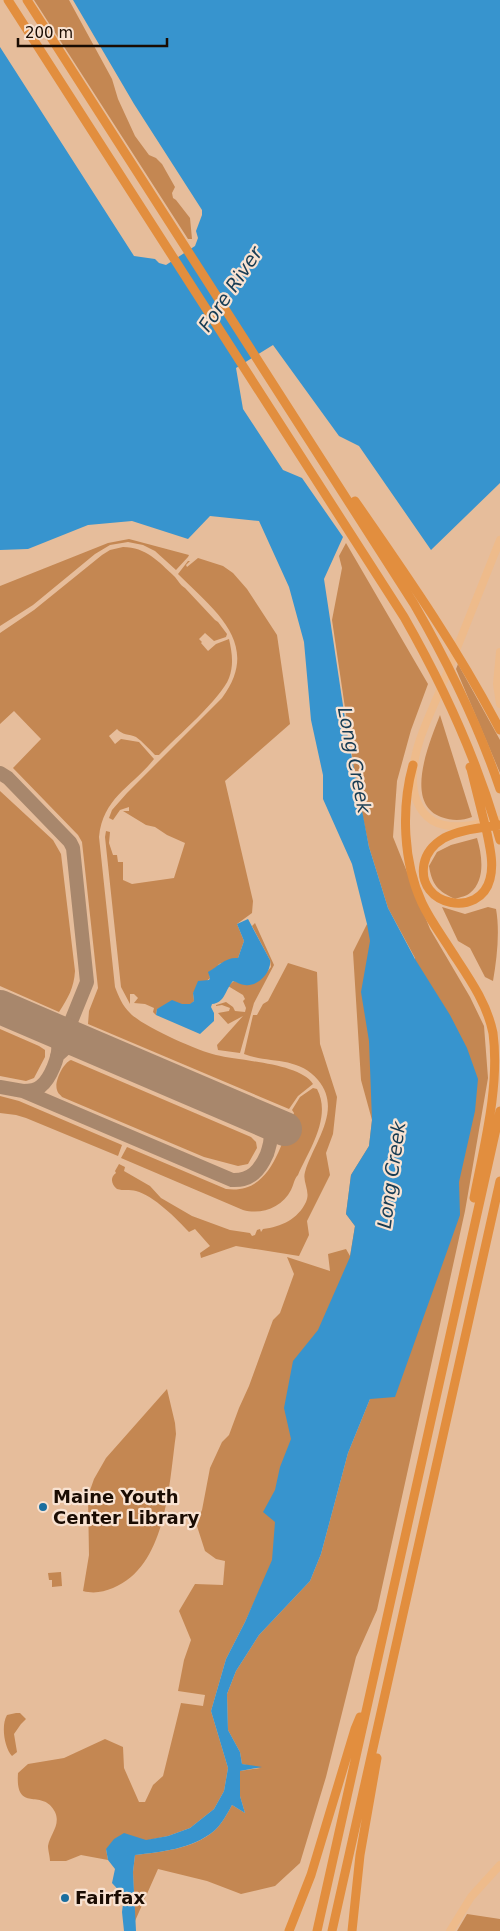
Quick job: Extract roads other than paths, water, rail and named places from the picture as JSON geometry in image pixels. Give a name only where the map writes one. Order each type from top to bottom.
[{"type":"highway","points":[[8,0],[400,609],[430,665],[461,730],[481,781],[500,840]]},
{"type":"highway","points":[[26,0],[395,573],[432,635],[472,715],[500,789]]},
{"type":"highway","points":[[317,452],[341,481],[418,592],[469,671],[500,730]]},
{"type":"highway","points":[[461,730],[489,843],[492,866],[489,883],[479,896],[466,903],[452,904],[438,898],[431,892],[424,880],[423,866],[428,854],[437,843],[463,829],[500,825]]},
{"type":"highway","points":[[413,765],[406,819],[409,855],[414,881],[427,912],[482,1000],[490,1021],[496,1047],[496,1089],[472,1210],[469,1245]]},
{"type":"highway","points":[[317,1931],[500,1111]]},
{"type":"highway","points":[[332,1931],[500,1181]]},
{"type":"highway","points":[[478,1280],[500,1199]]},
{"type":"highway","points":[[352,1931],[360,1855],[405,1606]]},
{"type":"highway","points":[[290,1929],[311,1875],[355,1729],[367,1704]]},
{"type":"main road","points":[[500,540],[428,721],[413,765],[415,795],[422,811],[429,818],[439,823],[463,829],[500,820]]},
{"type":"main road","points":[[500,652],[498,684],[500,704]]},
{"type":"main road","points":[[450,1931],[471,1898],[500,1865]]},
{"type":"water","points":[[73,0],[500,0],[500,483],[431,550],[359,446],[339,436],[273,345],[236,368],[243,409],[283,470],[302,478],[343,537],[324,579],[347,732],[369,847],[388,908],[415,959],[450,1015],[467,1048],[478,1079],[475,1111],[459,1182],[460,1215],[395,1397],[370,1399],[348,1453],[321,1554],[310,1581],[259,1635],[236,1671],[227,1694],[228,1730],[240,1752],[242,1764],[262,1767],[240,1771],[240,1796],[245,1813],[232,1805],[217,1828],[196,1842],[176,1849],[135,1855],[133,1872],[136,1931],[124,1931],[122,1912],[124,1896],[112,1883],[115,1869],[108,1860],[106,1849],[114,1839],[124,1833],[146,1840],[168,1836],[190,1828],[214,1809],[224,1791],[228,1768],[211,1711],[226,1659],[245,1622],[272,1560],[275,1522],[263,1512],[275,1490],[280,1467],[291,1439],[284,1408],[293,1361],[318,1330],[350,1257],[355,1226],[346,1214],[351,1175],[369,1146],[372,1120],[369,1041],[361,992],[370,941],[352,864],[323,799],[323,775],[311,720],[304,642],[289,587],[259,521],[210,516],[188,539],[132,521],[88,525],[28,549],[0,550],[0,47],[134,256],[155,259],[159,263],[166,265],[195,246],[198,238],[196,231],[202,215],[202,210],[134,104]]},
{"type":"water","points":[[248,919],[270,960],[269,969],[263,978],[250,985],[242,985],[233,981],[222,999],[212,1004],[214,1021],[200,1034],[156,1015],[157,1009],[172,1000],[182,1004],[190,1004],[194,1001],[193,993],[198,981],[209,980],[208,972],[226,960],[238,958],[244,941],[237,924]]},
{"type":"place","name":"Maine Youth Center Library","points":[[43,1507]]},
{"type":"place","name":"Fairfax","points":[[65,1898]]},
{"type":"water label","name":"Fore River","points":[[230,289]]},
{"type":"water label","name":"Long Creek","points":[[355,760]]},
{"type":"water label","name":"Long Creek","points":[[391,1175]]}]
